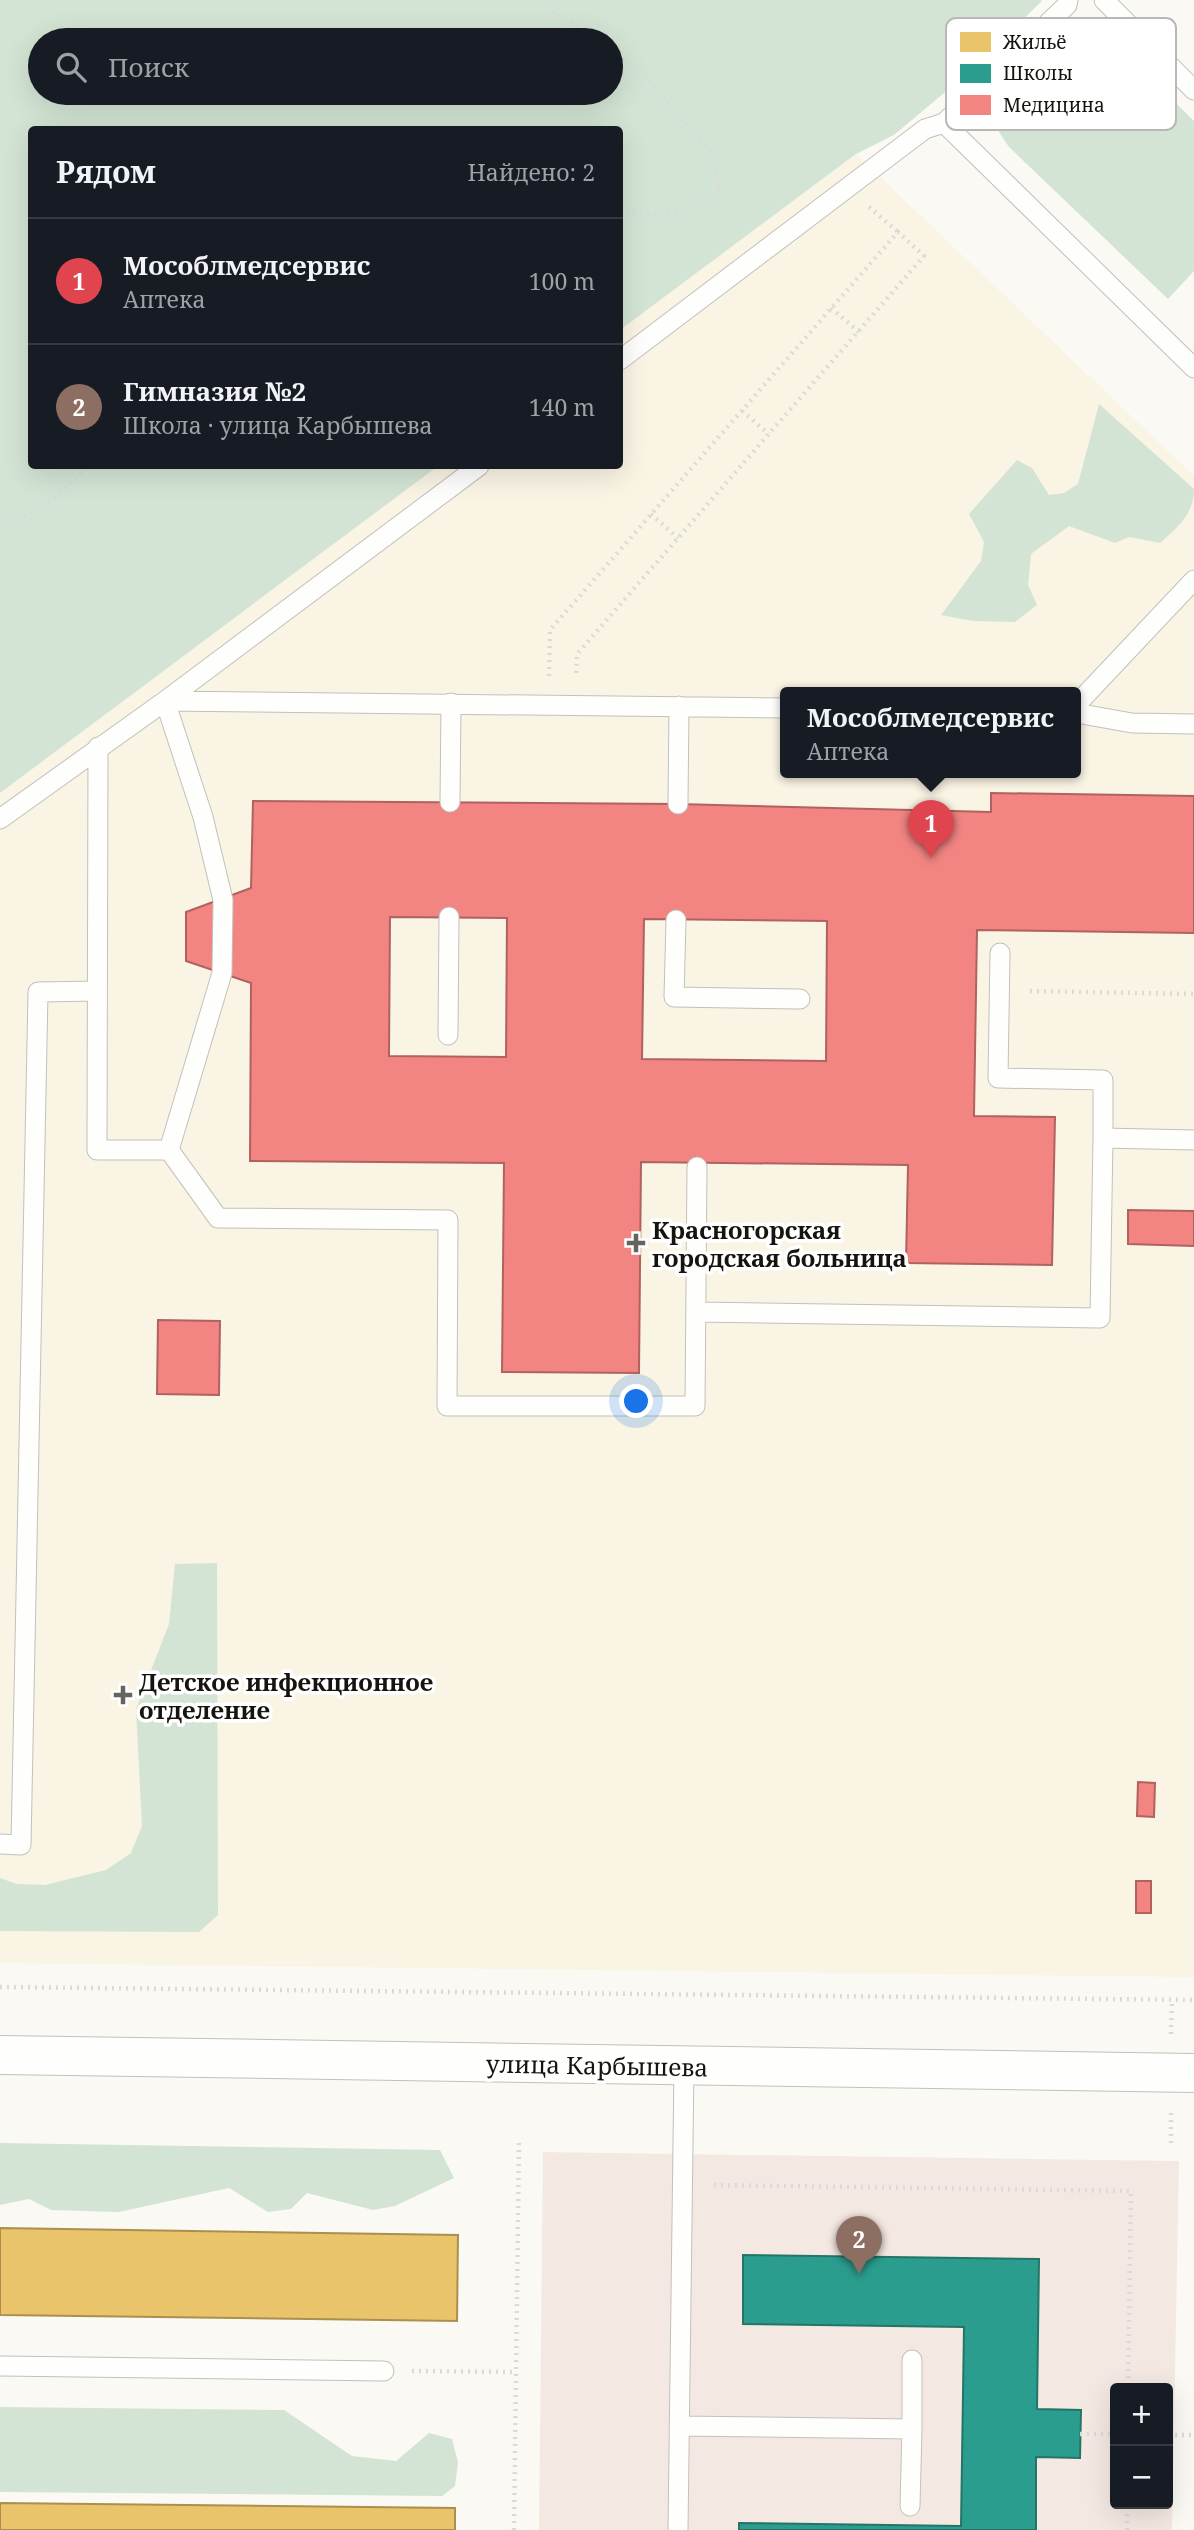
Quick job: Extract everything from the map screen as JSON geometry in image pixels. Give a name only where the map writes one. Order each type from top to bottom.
[{"type":"street","name":"улица Карбышева","points":[[0,2055],[1194,2073]]},
{"type":"lane","points":[[1053,18],[1067,5],[1068,0]]},
{"type":"lane","points":[[1104,0],[1122,18]]},
{"type":"lane","points":[[1176,72],[1194,90]]},
{"type":"lane","points":[[623,358],[925,129],[944,123]]},
{"type":"lane","points":[[951,130],[1194,368]]},
{"type":"lane","points":[[0,820],[165,701],[475,469]]},
{"type":"lane","points":[[1081,700],[1194,580]]},
{"type":"lane","points":[[165,701],[780,708]]},
{"type":"lane","points":[[165,701],[203,817],[223,900],[222,973],[169,1150]]},
{"type":"lane","points":[[450,802],[451,703]]},
{"type":"lane","points":[[678,804],[679,706]]},
{"type":"lane","points":[[1081,714],[1132,723],[1194,724]]},
{"type":"lane","points":[[98,747],[97,1150],[169,1150]]},
{"type":"lane","points":[[448,1035],[449,917]]},
{"type":"lane","points":[[676,920],[674,997],[800,999]]},
{"type":"lane","points":[[696,1312],[1100,1318],[1103,1080],[998,1078],[1000,953]]},
{"type":"lane","points":[[0,1844],[21,1845],[38,992],[97,991]]},
{"type":"lane","points":[[1103,1139],[1194,1140]]},
{"type":"lane","points":[[169,1150],[218,1218],[448,1220],[447,1406],[695,1406],[697,1167]]},
{"type":"lane","points":[[678,2530],[684,2067]]},
{"type":"lane","points":[[910,2506],[912,2360]]},
{"type":"lane","points":[[0,2366],[384,2371]]},
{"type":"lane","points":[[679,2426],[912,2429]]},
{"type":"path","points":[[544,0],[553,11],[578,28]]},
{"type":"path","points":[[623,59],[641,72],[708,150],[721,186],[701,206],[666,215],[623,212]]},
{"type":"path","points":[[549,704],[550,630],[898,232],[925,256],[577,654],[576,705]]},
{"type":"path","points":[[831,308],[859,332]]},
{"type":"path","points":[[742,411],[769,434]]},
{"type":"path","points":[[0,530],[48,502],[86,469]]},
{"type":"path","points":[[651,514],[678,538]]},
{"type":"path","points":[[1000,991],[1194,994]]},
{"type":"path","points":[[0,1987],[1194,2000]]},
{"type":"path","points":[[514,2530],[519,2138]]},
{"type":"path","points":[[682,2184],[1131,2191],[1128,2383]]},
{"type":"path","points":[[384,2371],[516,2372]]},
{"type":"path","points":[[1080,2434],[1110,2434]]},
{"type":"path","points":[[1173,2435],[1194,2435]]},
{"type":"path","points":[[1127,2509],[1127,2530]]},
{"type":"shaded area","name":"Красногорская городская больница","points":[[856,154],[1194,476],[1194,1977],[0,1963],[0,793],[434,469],[623,469],[623,328]]},
{"type":"shaded area","points":[[543,2152],[1179,2161],[1173,2477],[1173,2383],[1110,2383],[1110,2509],[1172,2509],[1172,2530],[539,2530]]},
{"type":"green space","points":[[0,0],[1042,1],[1024,18],[946,18],[946,91],[894,135],[856,154],[623,328],[623,126],[28,126],[28,469],[434,469],[0,793]]},
{"type":"green space","points":[[1176,103],[1194,121],[1194,271],[1168,299],[1009,147],[999,130],[1176,130]]},
{"type":"green space","points":[[1099,404],[1194,489],[1191,506],[1183,520],[1160,543],[1129,537],[1115,543],[1069,526],[1031,554],[1028,585],[1037,605],[1015,622],[973,621],[941,615],[981,561],[984,542],[969,514],[1017,460],[1032,468],[1049,495],[1064,493],[1078,484]]},
{"type":"green space","points":[[217,1563],[218,1915],[199,1932],[0,1931],[0,1878],[17,1884],[45,1885],[106,1870],[131,1853],[142,1826],[136,1709],[169,1624],[175,1564]]},
{"type":"green space","points":[[0,2143],[440,2150],[454,2178],[395,2206],[373,2210],[307,2193],[291,2209],[268,2212],[229,2188],[119,2212],[51,2210],[29,2199],[0,2205]]},
{"type":"green space","points":[[0,2407],[284,2410],[352,2456],[396,2461],[429,2433],[452,2439],[458,2462],[455,2486],[442,2496],[0,2492]]},
{"type":"building: Жильё","points":[[0,2228],[458,2235],[457,2321],[0,2315]]},
{"type":"building: Жильё","points":[[0,2503],[455,2508],[455,2530],[0,2530]]},
{"type":"building: Школы","points":[[743,2255],[1039,2259],[1037,2409],[1081,2410],[1080,2458],[1036,2457],[1036,2530],[739,2530],[739,2523],[961,2526],[964,2327],[743,2324]]},
{"type":"building: Медицина","points":[[991,793],[1194,796],[1194,933],[977,930],[974,1116],[1055,1117],[1052,1265],[906,1263],[908,1165],[641,1162],[639,1373],[502,1372],[504,1163],[250,1161],[251,983],[186,961],[186,912],[251,888],[253,801],[678,804],[991,812]],"holes":[[[390,917],[507,918],[506,1057],[389,1056]],[[644,919],[827,921],[826,1061],[642,1059]]]},
{"type":"building: Медицина","points":[[1128,1210],[1194,1211],[1194,1246],[1128,1244]]},
{"type":"building: Медицина","points":[[158,1320],[220,1321],[219,1395],[157,1394]]},
{"type":"building: Медицина","points":[[1138,1782],[1155,1783],[1154,1817],[1137,1816]]},
{"type":"building: Медицина","points":[[1136,1881],[1151,1881],[1151,1913],[1136,1913]]},
{"type":"place","name":"Мособлмедсервис","points":[[931,858]]},
{"type":"place","name":"Красногорская городская больница","points":[[636,1243]]},
{"type":"place","name":"Детское инфекционное отделение","points":[[123,1695]]},
{"type":"place","name":"Гимназия №2","points":[[859,2274]]}]
